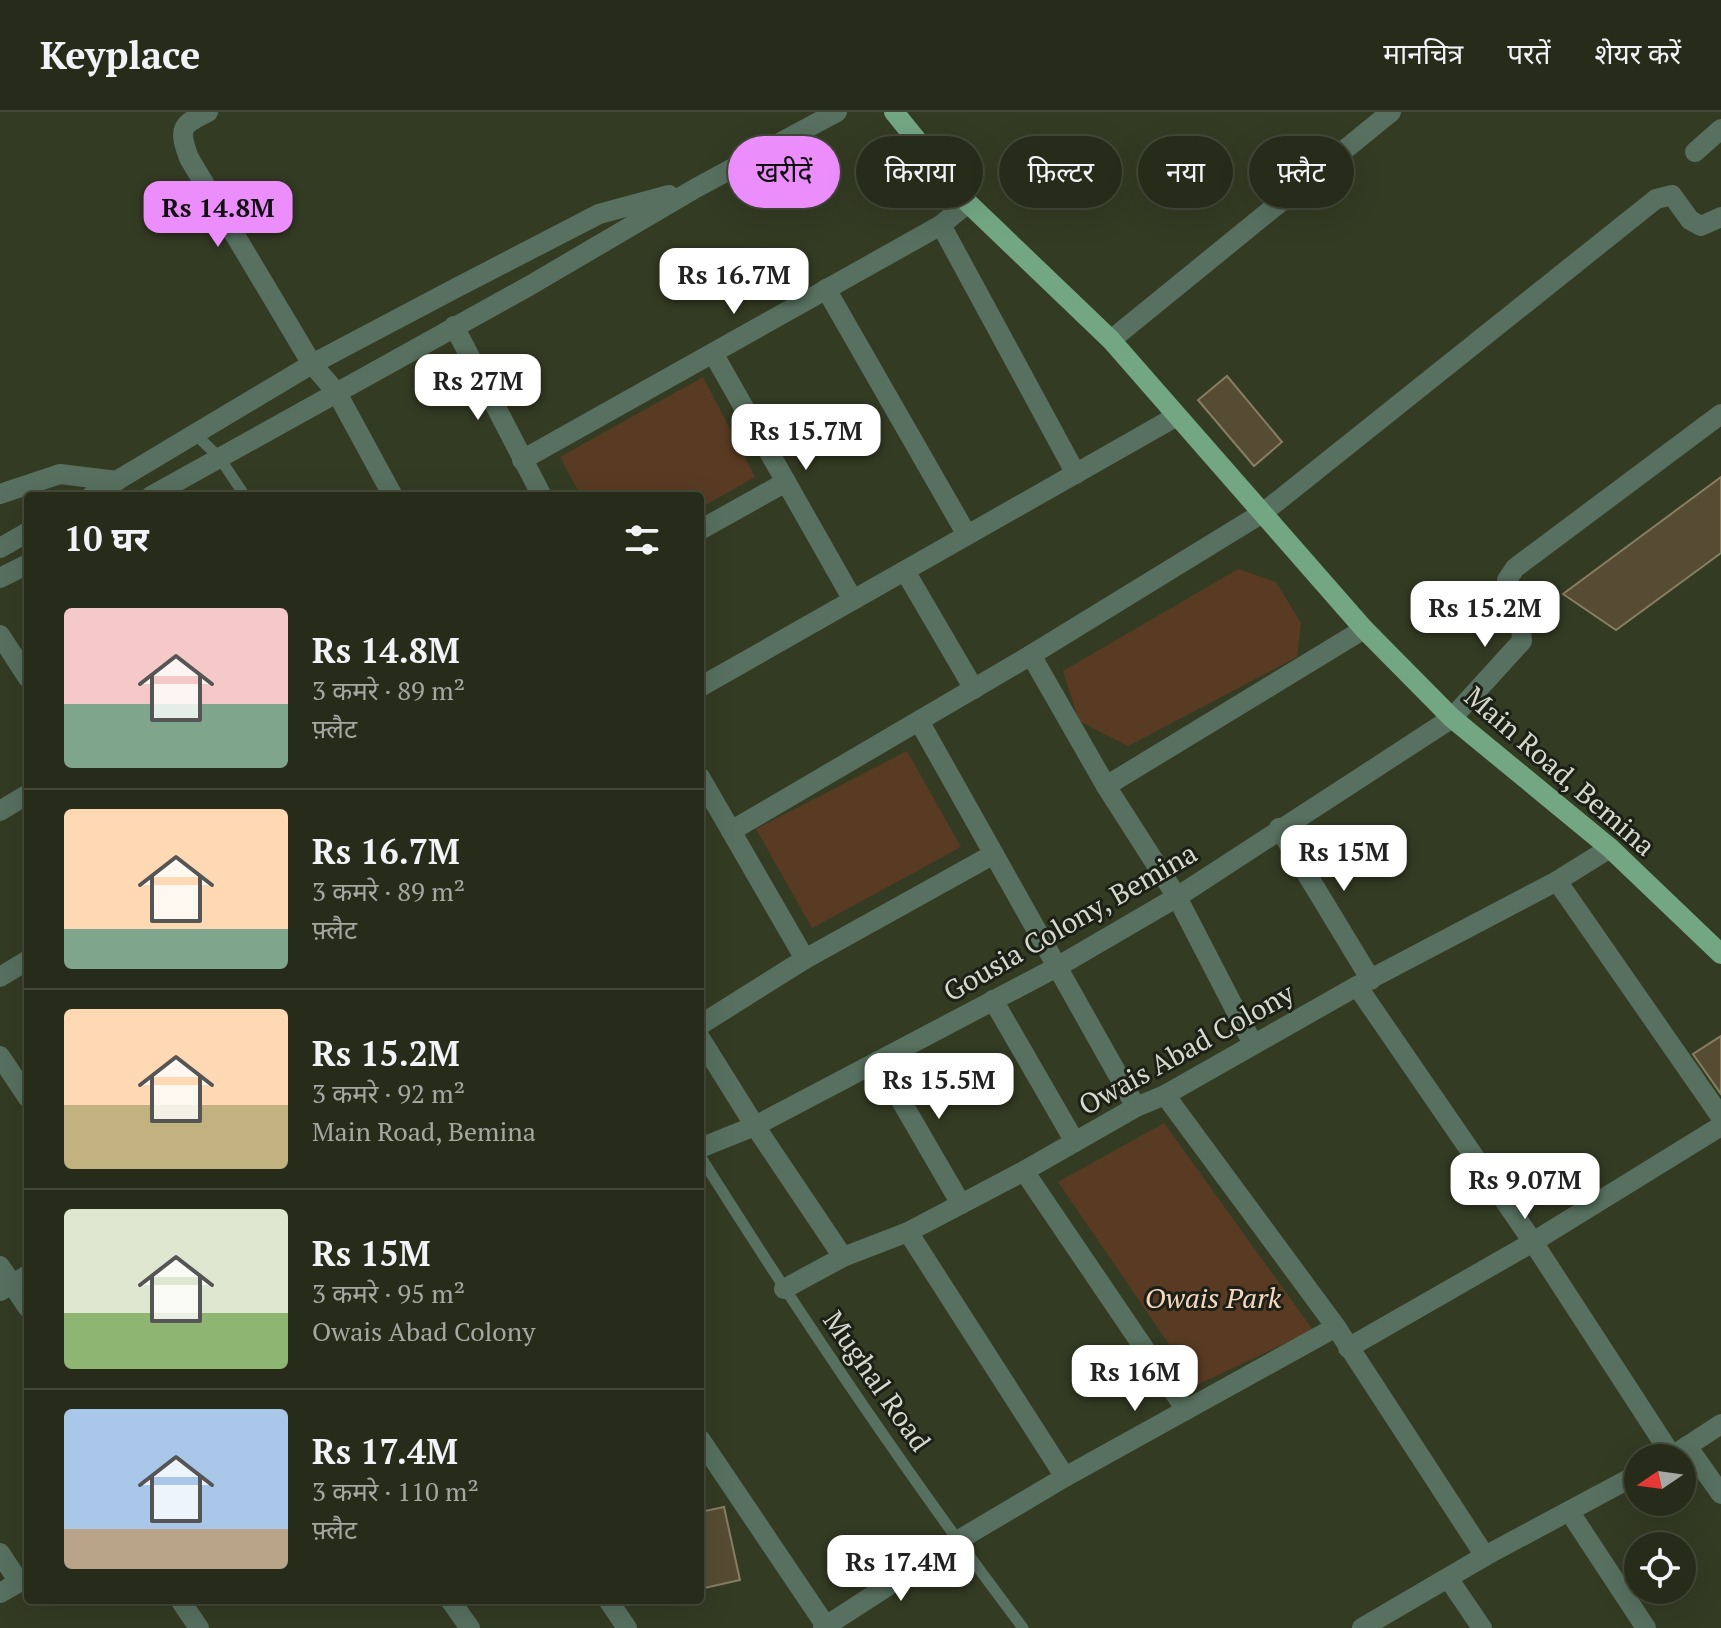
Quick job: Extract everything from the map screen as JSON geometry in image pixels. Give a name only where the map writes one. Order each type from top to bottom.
[{"type":"main road","name":"Main Road, Bemina","points":[[903,115],[919,136]]},
{"type":"main road","name":"Main Road, Bemina","points":[[973,208],[1111,340],[1364,629],[1452,718],[1610,848],[1721,954]]},
{"type":"street","points":[[208,112],[187,122],[182,131],[189,158],[312,364],[337,393],[391,492]]},
{"type":"street","points":[[158,492],[696,188],[837,112]]},
{"type":"street","points":[[1111,340],[1391,112]]},
{"type":"street","points":[[1695,152],[1721,129]]},
{"type":"street","points":[[98,492],[312,364],[599,214],[696,188]]},
{"type":"street","points":[[731,831],[1031,655],[1264,512],[1656,199],[1672,195],[1690,220],[1701,226],[1721,217]]},
{"type":"street","points":[[522,460],[941,225],[962,208]]},
{"type":"street","points":[[941,225],[1076,474]]},
{"type":"street","points":[[826,289],[967,535]]},
{"type":"street","points":[[454,326],[540,492]]},
{"type":"street","points":[[713,353],[853,600]]},
{"type":"street","name":"Gousia Colony, Bemina","points":[[704,1146],[755,1126],[1057,967],[1177,897],[1452,718],[1522,641],[1507,580],[1515,568],[1721,414]]},
{"type":"street","points":[[704,685],[1177,416]]},
{"type":"street","points":[[0,494],[60,474],[117,481]]},
{"type":"street","points":[[704,528],[786,482]]},
{"type":"street","points":[[0,548],[24,534]]},
{"type":"street","points":[[0,578],[24,566]]},
{"type":"street","points":[[905,571],[974,689]]},
{"type":"street","points":[[1106,786],[1364,629]]},
{"type":"street","points":[[0,635],[7,663],[24,675]]},
{"type":"street","points":[[1031,655],[1106,786],[1177,897],[1253,1044]]},
{"type":"street","points":[[919,721],[1136,1107]]},
{"type":"street","points":[[704,784],[805,959]]},
{"type":"street","points":[[0,811],[24,796]]},
{"type":"street","points":[[1279,828],[1364,983],[1670,1444]]},
{"type":"street","name":"Owais Abad Colony","points":[[784,1289],[843,1257],[908,1232],[1024,1171],[1136,1107],[1165,1095],[1364,983],[1557,881],[1610,848]]},
{"type":"street","points":[[704,1022],[805,959],[994,854]]},
{"type":"street","points":[[1557,881],[1721,1117]]},
{"type":"street","points":[[0,977],[24,962]]},
{"type":"street","points":[[993,1000],[1075,1142]]},
{"type":"street","points":[[704,1044],[843,1257]]},
{"type":"street","points":[[0,1056],[24,1092]]},
{"type":"street","points":[[878,1061],[961,1204]]},
{"type":"street","points":[[1165,1095],[1336,1327],[1485,1556]]},
{"type":"street","points":[[1348,1348],[1533,1242],[1721,1126]]},
{"type":"street","points":[[1024,1171],[1186,1410]]},
{"type":"street","points":[[908,1232],[1065,1477]]},
{"type":"street","points":[[0,1266],[24,1301]]},
{"type":"street","points":[[704,1445],[824,1627],[957,1541],[1065,1477],[1336,1327]]},
{"type":"street","points":[[1690,1444],[1721,1424]]},
{"type":"street","points":[[1696,1471],[1721,1494]]},
{"type":"street","points":[[1362,1628],[1485,1556],[1624,1482]]},
{"type":"street","points":[[1569,1511],[1646,1628]]},
{"type":"street","points":[[0,1553],[23,1580],[0,1593]]},
{"type":"street","points":[[1448,1578],[1482,1628]]},
{"type":"street","points":[[183,1604],[199,1628]]},
{"type":"street","points":[[453,1604],[470,1628]]},
{"type":"street","points":[[611,1604],[627,1628]]},
{"type":"lane","points":[[195,434],[219,457],[242,492]]},
{"type":"lane","name":"Mughal Road","points":[[704,1162],[784,1289],[957,1541],[1023,1628]]},
{"type":"green space","points":[[703,377],[755,477],[704,506],[704,492],[579,492],[560,457]]},
{"type":"green space","points":[[1238,569],[1276,582],[1301,623],[1297,657],[1128,746],[1079,721],[1063,671]]},
{"type":"green space","points":[[907,751],[961,847],[812,928],[756,829]]},
{"type":"green space","name":"Owais Park","points":[[1164,1123],[1313,1330],[1197,1385],[1058,1182]]},
{"type":"building","points":[[1227,376],[1282,442],[1254,466],[1198,400]]},
{"type":"building","points":[[1721,477],[1721,553],[1616,630],[1563,594]]},
{"type":"building","points":[[1721,1036],[1721,1094],[1693,1054]]},
{"type":"building","points":[[724,1507],[740,1580],[704,1588],[704,1511]]}]
